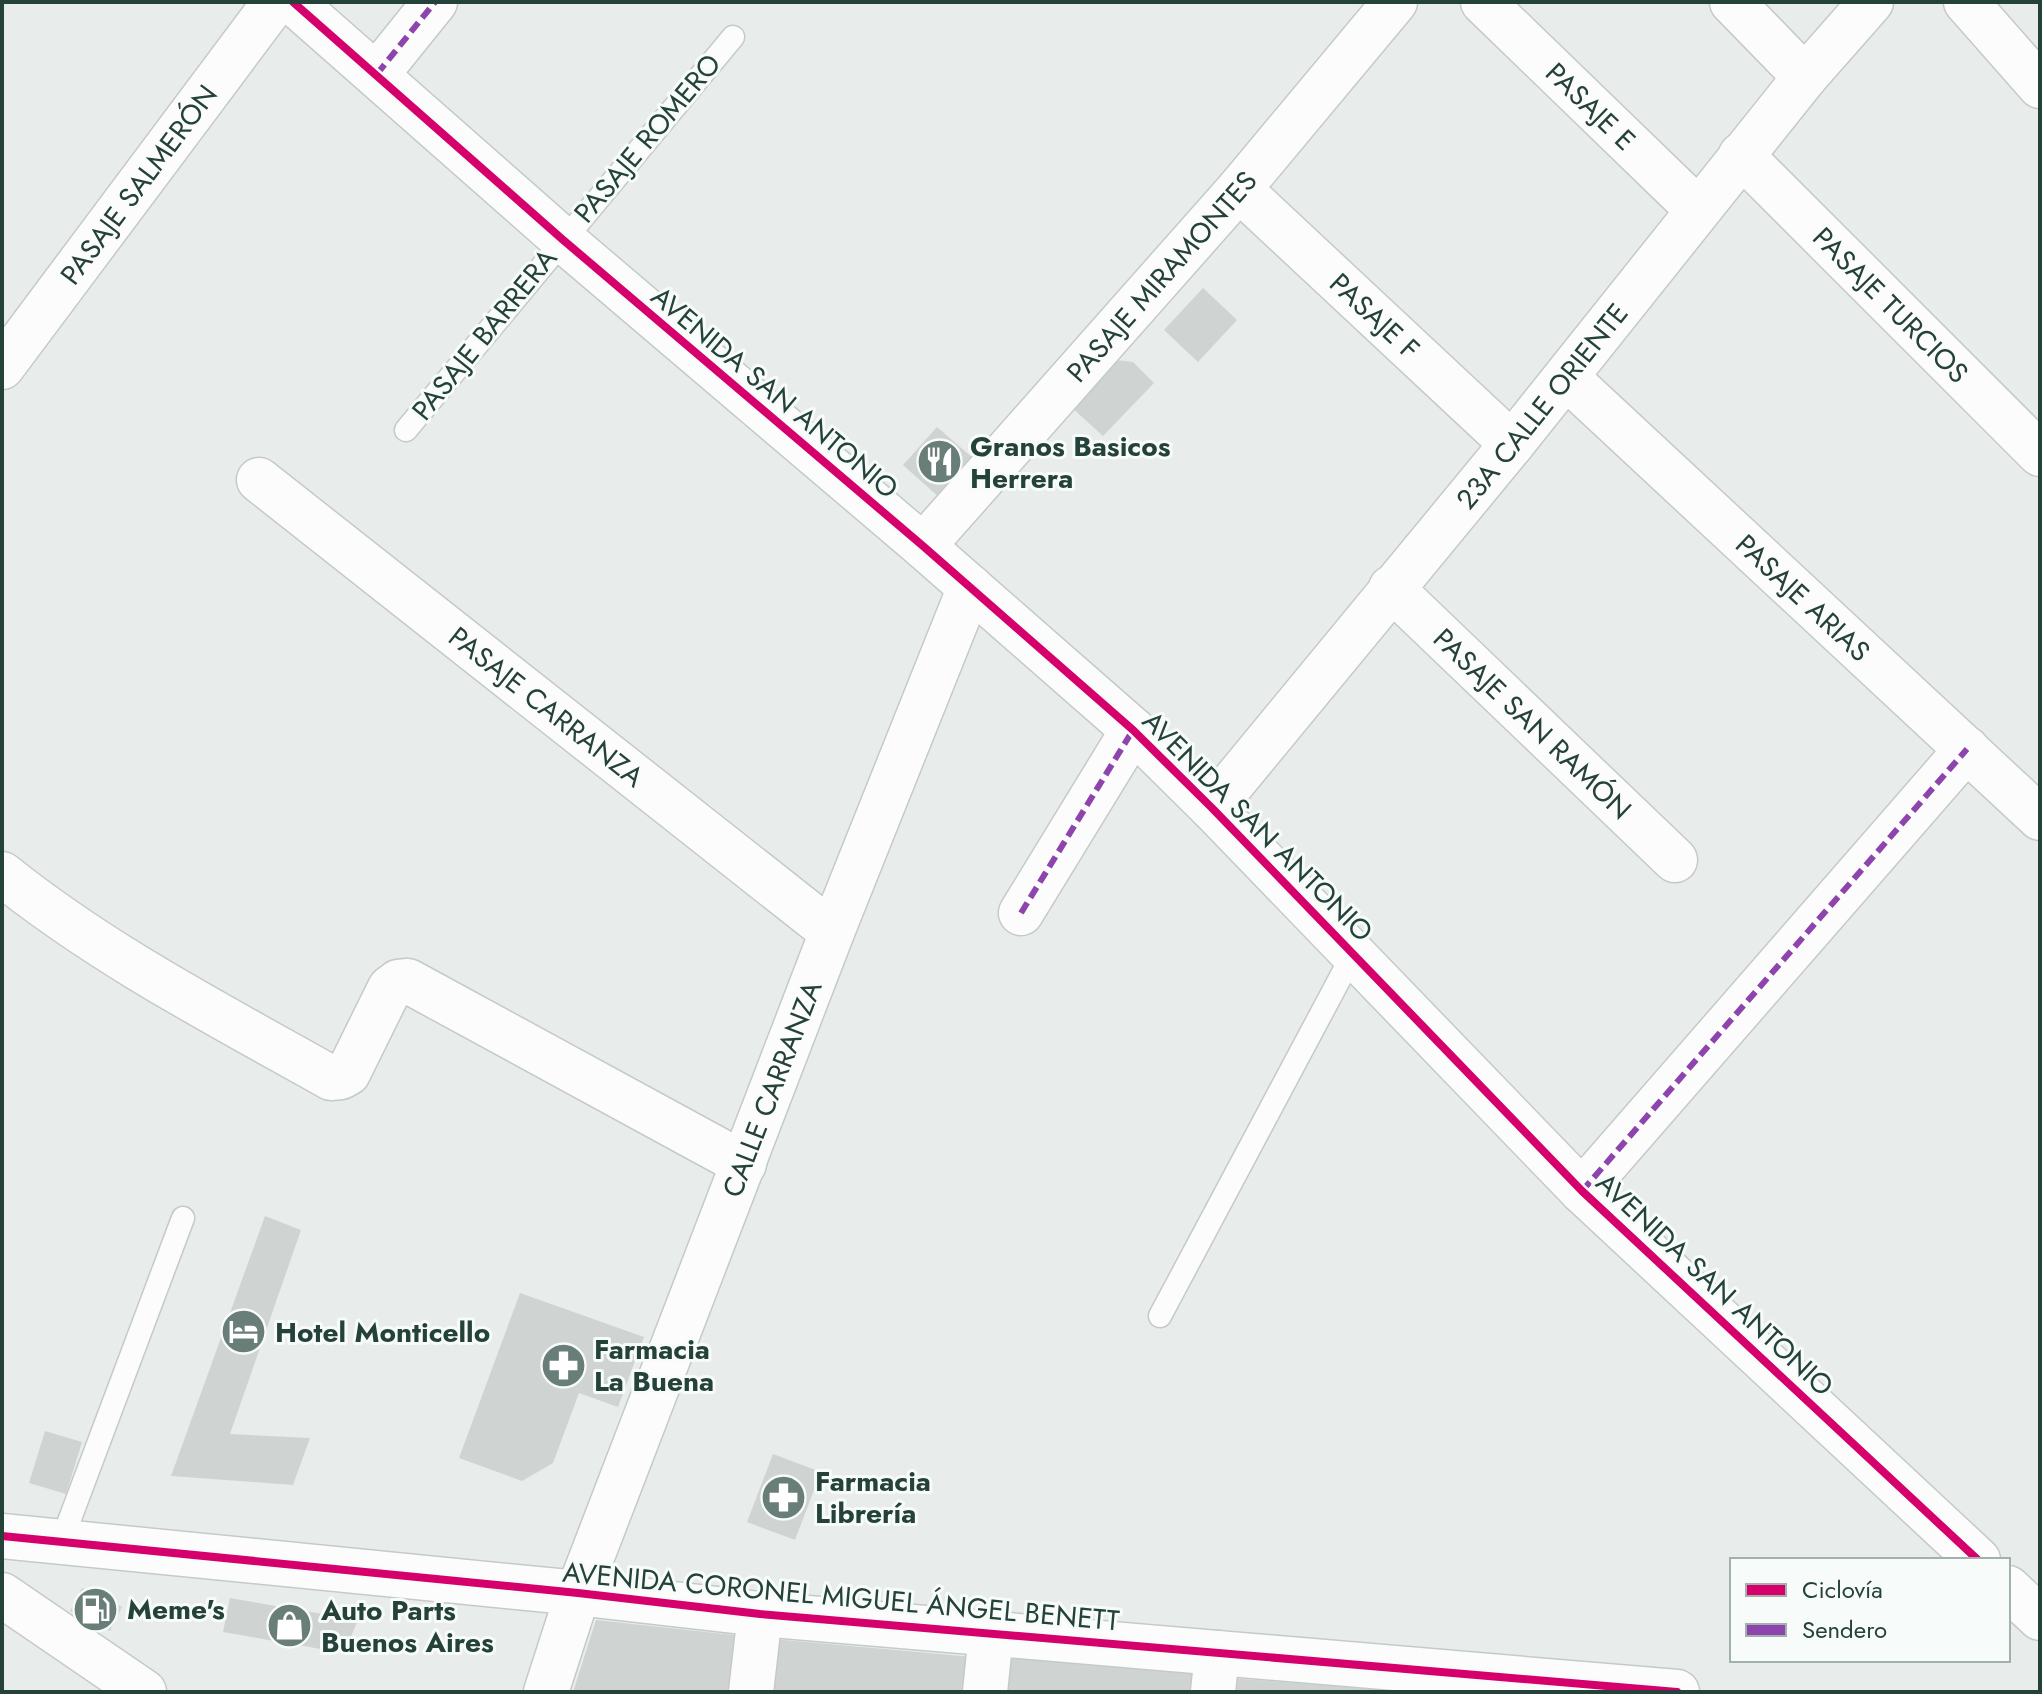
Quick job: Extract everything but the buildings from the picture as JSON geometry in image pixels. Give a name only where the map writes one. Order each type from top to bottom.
[{"type":"street","name":"PASAJE SALMERÓN","points":[[2,367],[275,2]]},
{"type":"street","name":"AVENIDA SAN ANTONIO","points":[[293,2],[562,239],[923,546],[1133,730],[1582,1191],[1976,1558]]},
{"type":"street","points":[[377,74],[435,2]]},
{"type":"street","name":"PASAJE MIRAMONTES","points":[[923,546],[1239,189],[1395,2]]},
{"type":"street","name":"PASAJE E","points":[[1483,2],[1698,210]]},
{"type":"street","points":[[1732,2],[1805,77]]},
{"type":"street","name":"23A CALLE ORIENTE","points":[[1212,808],[1512,444],[1741,155],[1871,2]]},
{"type":"street","points":[[1966,2],[2040,86]]},
{"type":"street","name":"PASAJE TURCIOS","points":[[1741,155],[2040,454]]},
{"type":"street","name":"PASAJE F","points":[[1239,189],[1512,444]]},
{"type":"street","name":"PASAJE ARIAS","points":[[1566,377],[2040,818]]},
{"type":"street","name":"PASAJE CARRANZA","points":[[259,480],[832,932]]},
{"type":"street","name":"CALLE CARRANZA","points":[[546,1692],[578,1593],[832,932],[970,587]]},
{"type":"street","name":"PASAJE SAN RAMÓN","points":[[1391,588],[1675,860]]},
{"type":"street","points":[[1021,913],[1133,730]]},
{"type":"street","points":[[1582,1191],[1967,749]]},
{"type":"street","points":[[2,874],[78,929],[161,982],[331,1078],[348,1073],[390,988],[398,982],[408,981],[744,1164]]},
{"type":"street","name":"AVENIDA CORONEL MIGUEL ÁNGEL BENETT","points":[[2,1536],[760,1614],[991,1634],[1215,1672],[1677,1692]]},
{"type":"street","points":[[2010,1590],[2040,1618]]},
{"type":"street","points":[[2,1595],[144,1692]]},
{"type":"street","points":[[751,1692],[760,1614]]},
{"type":"street","points":[[985,1692],[991,1634]]},
{"type":"lane","name":"PASAJE ROMERO","points":[[562,239],[733,37]]},
{"type":"lane","name":"PASAJE BARRERA","points":[[406,430],[562,239]]},
{"type":"lane","points":[[1160,1316],[1353,954]]},
{"type":"lane","points":[[62,1540],[183,1218]]},
{"type":"marked path","points":[[377,74],[435,2]]},
{"type":"marked path","points":[[1021,913],[1133,730]]},
{"type":"marked path","points":[[1582,1191],[1967,749]]},
{"type":"cycle path","points":[[293,2],[562,239],[923,546],[1133,730],[1582,1191],[1976,1558]]},
{"type":"cycle path","points":[[2,1536],[760,1614],[1677,1692]]},
{"type":"place","name":"Granos Basicos Herrera","points":[[939,462]]},
{"type":"place","name":"Hotel Monticello","points":[[244,1332]]},
{"type":"place","name":"Farmacia La Buena","points":[[563,1365]]},
{"type":"place","name":"Farmacia Librería","points":[[784,1497]]},
{"type":"place","name":"Meme's","points":[[96,1609]]},
{"type":"place","name":"Auto Parts Buenos Aires","points":[[290,1626]]}]
